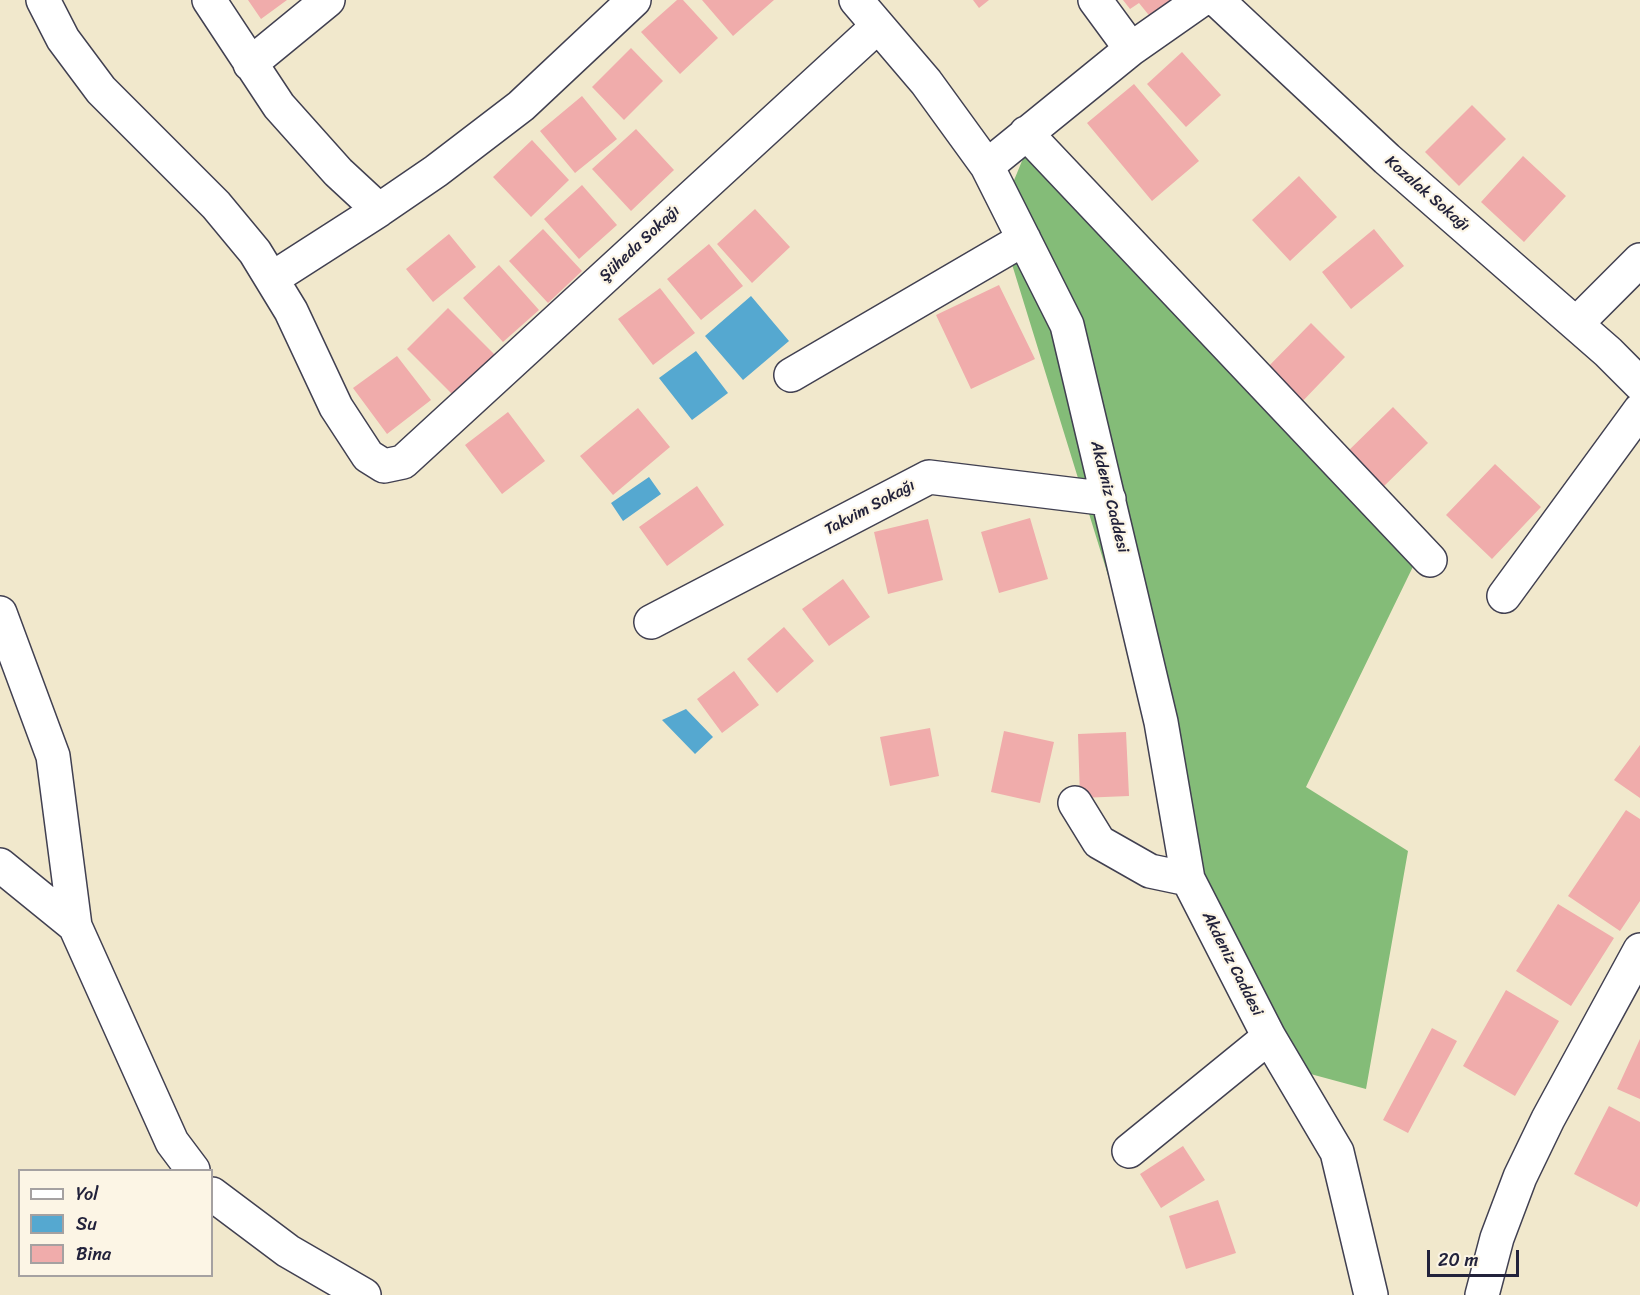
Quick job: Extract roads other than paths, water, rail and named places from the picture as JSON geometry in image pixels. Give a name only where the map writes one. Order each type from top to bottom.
[{"type":"street","points":[[43,0],[63,39],[80,65],[101,90],[230,220],[273,278],[436,171],[521,106],[634,0]]},
{"type":"street","points":[[209,0],[279,106],[338,172],[379,210]]},
{"type":"street","points":[[250,64],[328,0]]},
{"type":"street","name":"Akdeniz Caddesi","points":[[856,0],[926,82],[987,166],[1067,325],[1161,722],[1188,879],[1269,1037],[1337,1152],[1371,1295]]},
{"type":"street","points":[[1095,0],[1131,49]]},
{"type":"street","points":[[987,166],[1131,49],[1201,0]]},
{"type":"street","name":"Kozalak Sokağı","points":[[1217,0],[1387,159],[1576,324],[1640,384]]},
{"type":"street","name":"Şüheda Sokağı","points":[[273,278],[336,407],[368,456],[384,466],[403,462],[878,26]]},
{"type":"street","points":[[1026,133],[1430,560]]},
{"type":"street","points":[[791,375],[1024,239]]},
{"type":"street","points":[[1576,324],[1640,260]]},
{"type":"street","points":[[1504,596],[1640,410]]},
{"type":"street","name":"Takvim Sokağı","points":[[651,622],[929,477],[1109,499]]},
{"type":"street","points":[[0,613],[53,756],[75,926],[172,1142],[192,1169]]},
{"type":"street","points":[[1075,803],[1099,842],[1150,871],[1188,879]]},
{"type":"street","points":[[0,865],[75,926]]},
{"type":"street","points":[[1482,1295],[1497,1238],[1520,1177],[1548,1119],[1640,950]]},
{"type":"street","points":[[1129,1151],[1269,1037]]},
{"type":"street","points":[[213,1195],[288,1251],[364,1295]]},
{"type":"water","points":[[751,296],[789,341],[743,380],[705,336]]},
{"type":"water","points":[[696,351],[728,393],[692,420],[659,378]]},
{"type":"water","points":[[649,477],[661,494],[623,521],[611,503]]},
{"type":"water","points":[[686,709],[713,737],[695,754],[662,720]]}]
